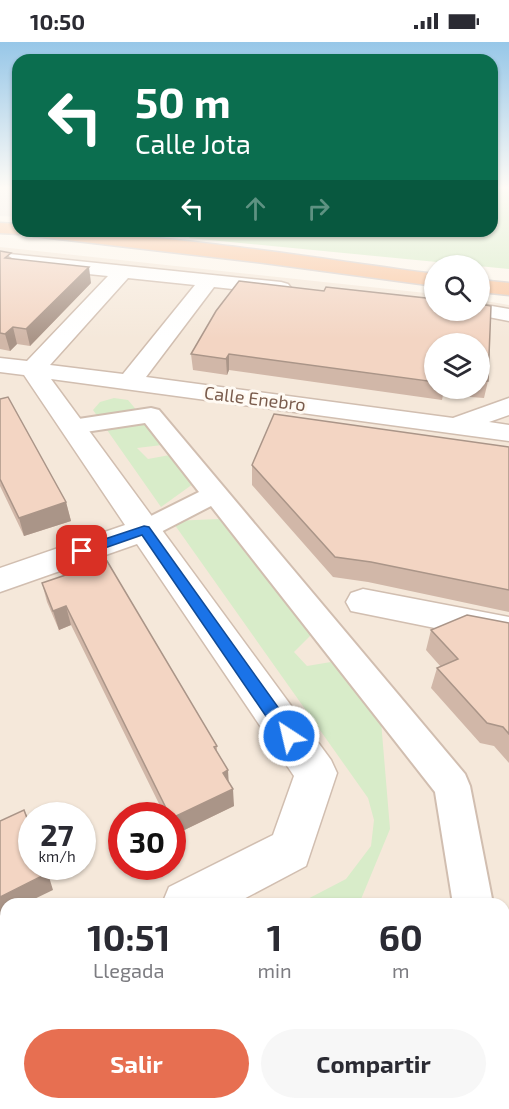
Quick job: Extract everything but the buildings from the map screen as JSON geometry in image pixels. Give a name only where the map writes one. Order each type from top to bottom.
[{"type":"highway","points":[[102,239],[424,274]]},
{"type":"highway","points":[[264,257],[424,279]]},
{"type":"highway","points":[[490,280],[509,282]]},
{"type":"highway","points":[[490,287],[509,290]]},
{"type":"street","points":[[0,259],[298,290]]},
{"type":"street","points":[[123,272],[11,371],[72,427],[316,773],[290,850],[198,898]]},
{"type":"street","points":[[129,383],[208,282]]},
{"type":"street","points":[[490,312],[509,315]]},
{"type":"street","name":"Calle Enebro","points":[[11,371],[129,383],[509,433]]},
{"type":"street","points":[[458,425],[509,406]]},
{"type":"street","points":[[72,427],[151,415],[452,786],[472,898]]},
{"type":"street","points":[[0,580],[144,530],[215,494]]},
{"type":"street","points":[[363,602],[509,630]]},
{"type":"shaded area","points":[[0,247],[424,293],[424,321],[490,321],[490,302],[509,305],[509,898],[0,898]]},
{"type":"green space","points":[[197,239],[509,239],[509,269],[490,267],[490,255],[424,255],[424,261]]},
{"type":"green space","points":[[114,398],[128,400],[139,413],[156,421],[162,445],[137,448],[148,459],[170,455],[193,484],[161,507],[93,410],[100,402]]},
{"type":"green space","points":[[219,519],[311,635],[294,652],[307,666],[331,662],[381,721],[390,829],[361,898],[310,898],[346,879],[371,846],[374,820],[368,798],[172,521]]},
{"type":"route","points":[[82,551],[144,530],[289,736]]}]
